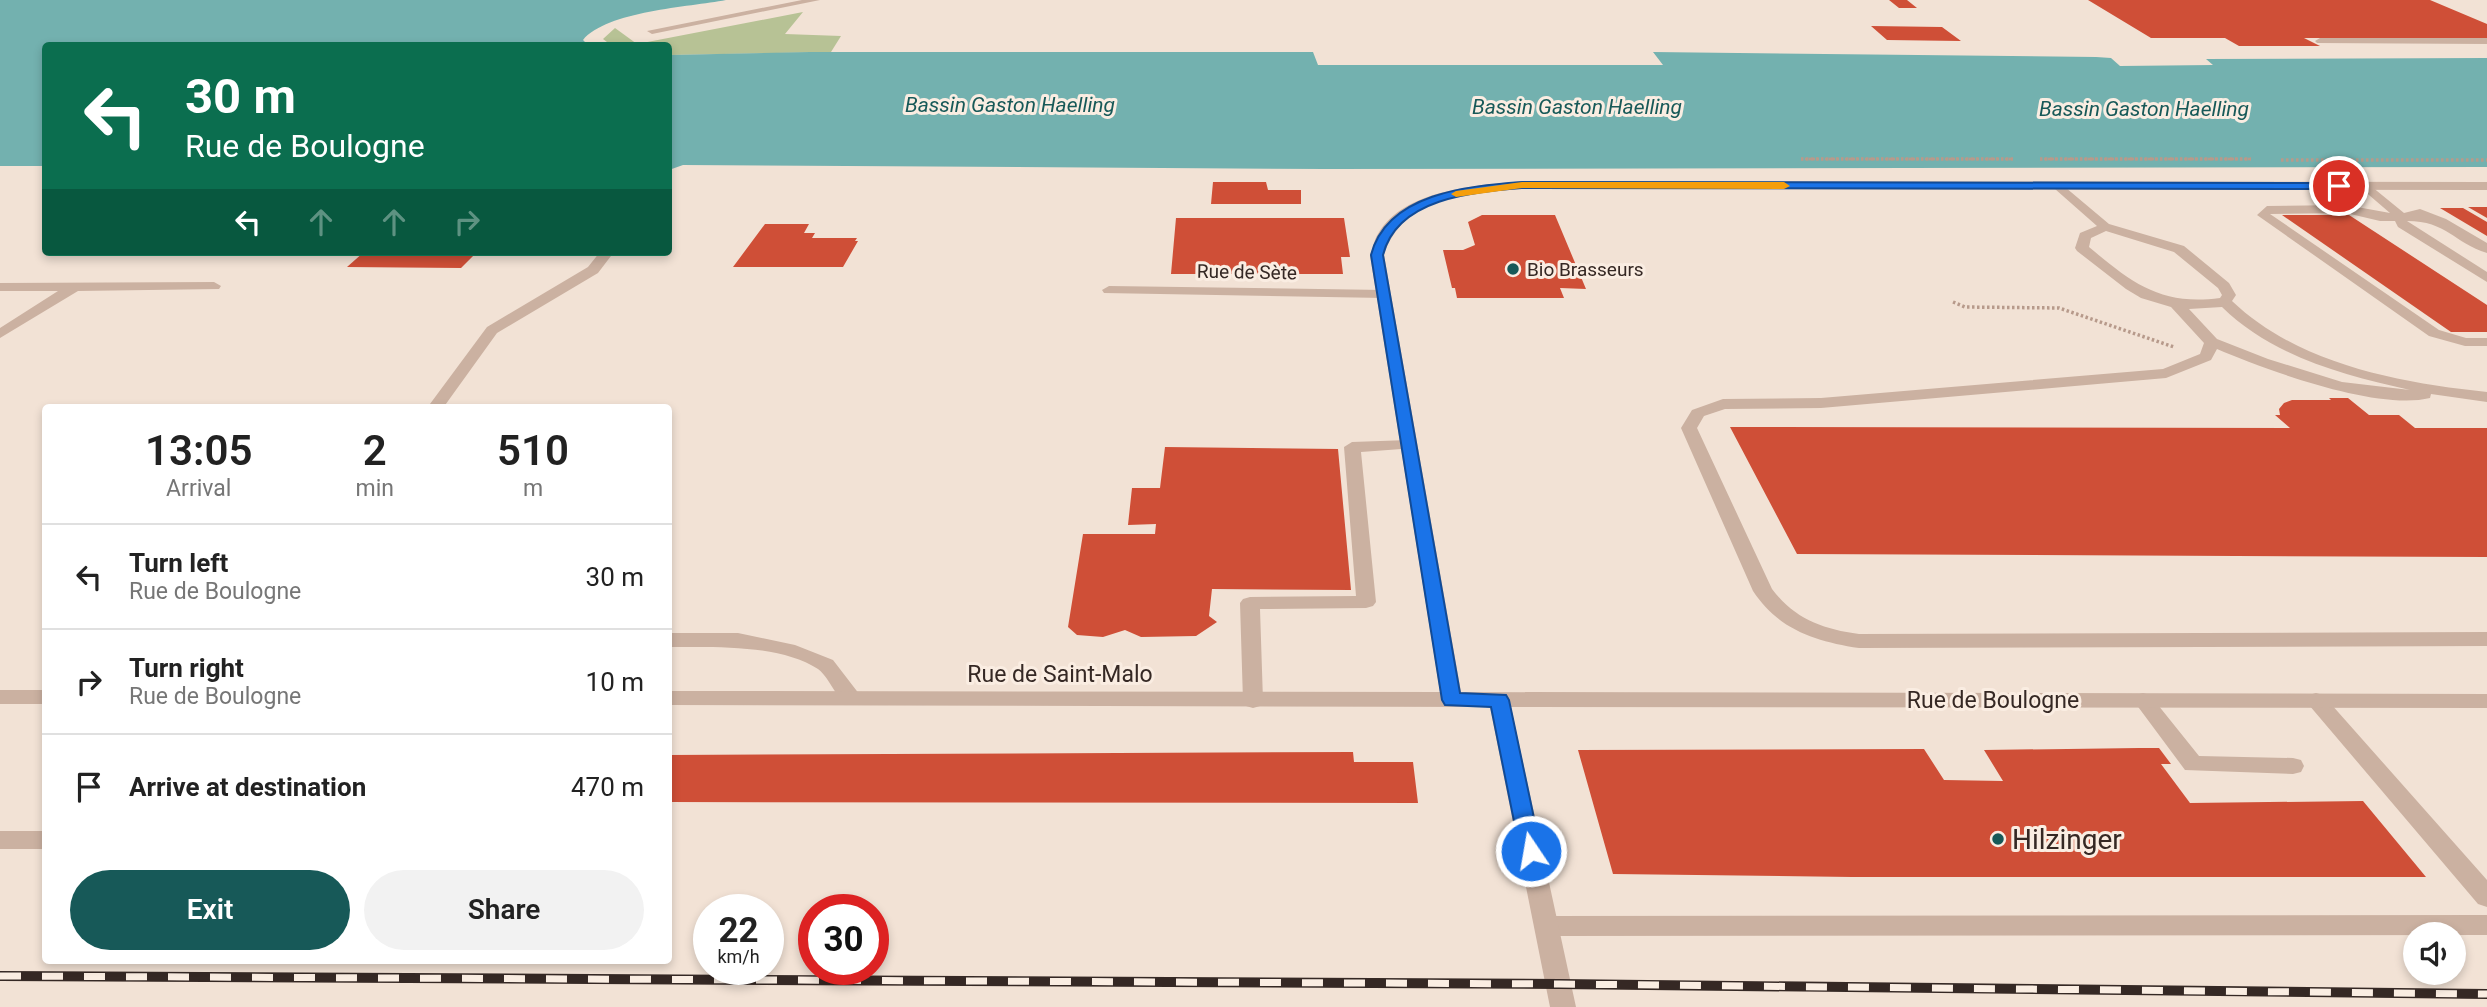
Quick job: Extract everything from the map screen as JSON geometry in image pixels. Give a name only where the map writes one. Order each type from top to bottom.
[{"type":"street","points":[[652,31],[816,0]]},
{"type":"street","points":[[2320,41],[2487,41]]},
{"type":"street","points":[[1452,700],[1377,255],[1381,238],[1390,227],[1402,216],[1429,201],[1479,189],[1522,185],[2487,186]]},
{"type":"street","points":[[2059,186],[2105,227],[2179,249],[2224,286],[2229,295],[2225,302]]},
{"type":"street","points":[[2367,186],[2400,216],[2402,224],[2484,274]]},
{"type":"street","points":[[2367,186],[2426,217],[2442,222],[2487,248]]},
{"type":"street","points":[[2426,217],[2380,217],[2346,209],[2267,210],[2263,215],[2434,333],[2465,342],[2487,342]]},
{"type":"street","points":[[2105,227],[2085,236],[2082,248],[2130,288],[2176,304],[2200,306],[2225,302]]},
{"type":"street","points":[[438,404],[492,330],[593,270],[604,256]]},
{"type":"street","points":[[0,334],[74,286]]},
{"type":"street","points":[[0,287],[214,286]]},
{"type":"street","name":"Rue de Sète","points":[[1109,290],[1384,294]]},
{"type":"street","points":[[2225,302],[2234,314],[2262,334],[2305,354],[2448,394]]},
{"type":"street","points":[[2176,304],[2209,350],[2311,380],[2365,391],[2487,397]]},
{"type":"street","points":[[2209,350],[2166,373],[1821,403],[1723,404],[1698,413],[1689,428],[1763,591],[1776,611],[1798,626],[1828,637],[1859,640],[2487,639]]},
{"type":"street","points":[[1253,701],[1250,603],[1366,602],[1352,447],[1409,445]]},
{"type":"street","points":[[672,640],[738,640],[788,650],[826,665],[853,699]]},
{"type":"street","points":[[0,697],[42,697]]},
{"type":"street","name":"Rue de Saint-Malo","points":[[672,698],[1452,700]]},
{"type":"street","name":"Rue de Boulogne","points":[[1452,700],[2487,701]]},
{"type":"street","points":[[1499,700],[1563,1007]]},
{"type":"street","points":[[2143,700],[2193,764],[2293,766]]},
{"type":"street","points":[[2316,700],[2487,897]]},
{"type":"street","points":[[0,840],[42,840]]},
{"type":"street","points":[[1547,926],[2487,925]]},
{"type":"path","points":[[1801,159],[2013,159]]},
{"type":"path","points":[[2040,159],[2251,159]]},
{"type":"path","points":[[2281,160],[2487,160]]},
{"type":"path","points":[[1953,302],[1965,307],[2059,308],[2209,350]]},
{"type":"green space","points":[[803,12],[785,34],[841,36],[831,52],[672,55],[672,42],[647,42]]},
{"type":"green space","points":[[615,28],[634,42],[607,42],[603,39]]},
{"type":"water","points":[[0,0],[726,0],[629,16],[595,30],[583,40],[585,42],[42,42],[42,166],[0,166]]},
{"type":"water","name":"Bassin Gaston Haelling","points":[[810,52],[1313,52],[1318,65],[1663,65],[1653,52],[2096,57],[2111,58],[2120,66],[2213,65],[2206,59],[2487,58],[2487,167],[1326,169],[683,165],[672,169],[672,55]]},
{"type":"building","points":[[1889,0],[1907,0],[1917,8],[1899,8]]},
{"type":"building","points":[[2088,0],[2430,0],[2487,24],[2487,38],[2304,38],[2320,46],[2239,46],[2225,38],[2151,38]]},
{"type":"building","points":[[1871,26],[1942,27],[1961,41],[1887,40]]},
{"type":"building","points":[[1213,182],[1266,182],[1268,190],[1301,190],[1301,204],[1211,204]]},
{"type":"building","points":[[2468,207],[2487,207],[2487,218]]},
{"type":"building","points":[[2440,208],[2463,208],[2487,222],[2487,236]]},
{"type":"building","name":"Bio Brasseurs","points":[[1482,215],[1555,215],[1586,289],[1560,288],[1564,298],[1457,298],[1443,250],[1463,250],[1475,245],[1468,222]]},
{"type":"building","points":[[2282,215],[2349,215],[2487,305],[2487,332],[2451,332]]},
{"type":"building","points":[[1176,218],[1344,218],[1350,257],[1341,257],[1343,274],[1171,274]]},
{"type":"building","points":[[765,224],[809,224],[804,233],[815,233],[812,238],[857,238],[855,241],[858,241],[843,267],[733,267]]},
{"type":"building","points":[[359,256],[473,256],[461,268],[347,267]]},
{"type":"building","points":[[2329,398],[2348,398],[2369,415],[2399,415],[2415,428],[2487,428],[2487,557],[1797,554],[1730,427],[2290,428],[2275,415],[2280,415],[2279,409],[2284,403],[2292,400],[2331,400]]},
{"type":"building","points":[[1165,447],[1338,449],[1351,590],[1212,589],[1209,616],[1217,622],[1196,636],[1141,637],[1125,630],[1103,637],[1077,635],[1068,627],[1083,534],[1155,534],[1156,524],[1128,525],[1132,488],[1160,488]]},
{"type":"building","name":"Hilzinger","points":[[2159,748],[2171,764],[2161,764],[2190,803],[2363,801],[2426,877],[1852,877],[1613,874],[1578,750],[1924,749],[1944,780],[2003,781],[1984,750]]},
{"type":"building","points":[[1353,752],[1354,762],[1413,762],[1418,803],[672,802],[672,755]]},
{"type":"railway","points":[[0,976],[1559,984],[2487,994]]},
{"type":"slow traffic","points":[[1456,194],[1522,185],[1784,186]]},
{"type":"place","name":"Bio Brasseurs","points":[[1513,269]]},
{"type":"place","name":"Hilzinger","points":[[1998,839]]},
{"type":"route","points":[[1531,851],[1499,700],[1452,700],[1377,255],[1381,238],[1402,216],[1429,201],[1468,191],[1522,185],[2339,186]]}]
